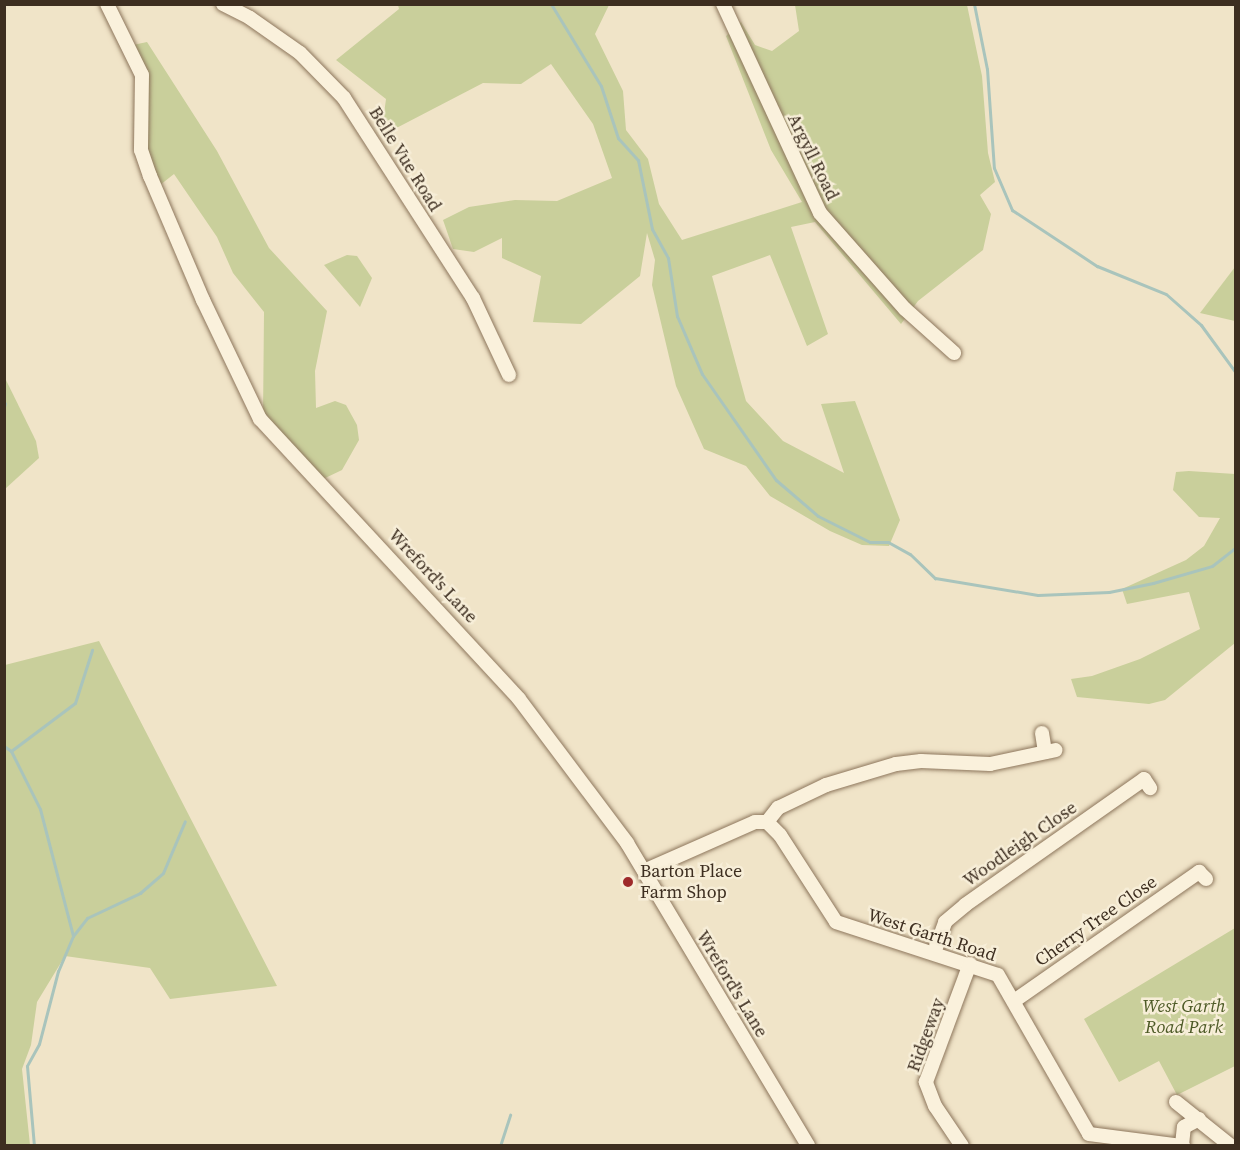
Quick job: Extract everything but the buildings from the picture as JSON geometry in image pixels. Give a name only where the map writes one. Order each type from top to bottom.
[{"type":"street","name":"Wreford's Lane","points":[[107,4],[142,75],[141,150],[150,176],[203,300],[260,419],[492,665],[616,827],[808,1146]]},
{"type":"street","name":"Belle Vue Road","points":[[223,4],[250,18],[300,53],[344,98],[473,298],[509,375]]},
{"type":"street","name":"Argyll Road","points":[[723,4],[820,213],[905,309],[954,354]]},
{"type":"street","points":[[644,871],[755,822],[767,822],[778,808],[811,792],[886,767],[921,761],[990,764],[1051,751],[1042,733]]},
{"type":"street","name":"Woodleigh Close","points":[[934,953],[950,917],[1145,779]]},
{"type":"street","name":"West Garth Road","points":[[767,822],[780,835],[836,922],[998,975],[1089,1134],[1128,1142],[1183,1145],[1184,1127],[1198,1119]]},
{"type":"street","name":"Cherry Tree Close","points":[[1014,1001],[1200,872]]},
{"type":"street","name":"Ridgeway","points":[[962,1146],[935,1106],[926,1082],[970,964]]},
{"type":"street","points":[[1176,1102],[1231,1146]]},
{"type":"green space","points":[[398,5],[609,5],[595,34],[623,91],[626,130],[648,159],[659,204],[682,240],[802,202],[771,150],[726,36],[741,22],[755,45],[772,51],[799,31],[795,5],[967,5],[982,76],[988,153],[995,182],[980,195],[991,214],[983,250],[918,301],[901,324],[815,222],[791,227],[828,334],[807,346],[770,255],[712,276],[746,401],[783,441],[844,473],[821,404],[855,401],[900,520],[889,546],[862,545],[830,531],[770,496],[746,466],[704,449],[676,386],[652,285],[655,260],[647,233],[640,276],[581,324],[533,322],[541,276],[502,258],[502,238],[474,252],[453,249],[443,220],[469,207],[515,200],[557,201],[612,178],[593,124],[551,64],[521,84],[483,83],[381,136],[386,99],[336,60],[399,9]]},
{"type":"green space","points":[[147,42],[217,151],[269,248],[327,311],[315,371],[316,408],[335,401],[346,405],[357,425],[359,440],[342,470],[321,480],[263,417],[264,312],[233,273],[217,237],[174,174],[160,185],[148,156],[147,77],[133,45]]},
{"type":"green space","points":[[347,255],[357,256],[372,278],[360,307],[324,265]]},
{"type":"green space","points":[[1235,267],[1235,321],[1200,313]]},
{"type":"green space","points":[[4,376],[36,441],[39,458],[5,489]]},
{"type":"green space","points":[[1176,472],[1235,474],[1235,643],[1165,700],[1149,704],[1077,697],[1071,679],[1092,676],[1140,659],[1200,629],[1189,592],[1127,604],[1122,589],[1186,560],[1204,546],[1220,518],[1199,517],[1173,490]]},
{"type":"green space","points":[[99,641],[277,986],[170,999],[150,968],[65,956],[37,1002],[31,1045],[22,1069],[30,1145],[5,1145],[5,665]]},
{"type":"green space","name":"West Garth Road Park","points":[[1235,928],[1235,1066],[1177,1095],[1159,1061],[1119,1082],[1084,1019]]},
{"type":"waterway","points":[[551,4],[601,86],[618,138],[638,160],[652,229],[668,258],[677,316],[702,374],[776,480],[818,516],[870,542],[888,542],[910,554],[935,578],[1038,595],[1109,592],[1153,583],[1212,566],[1236,547]]},
{"type":"waterway","points":[[974,4],[987,69],[994,168],[1012,210],[1097,266],[1166,294],[1201,325],[1236,373]]},
{"type":"waterway","points":[[4,407],[5,403]]},
{"type":"waterway","points":[[11,751],[75,703],[92,650]]},
{"type":"waterway","points":[[4,746],[11,751],[40,809],[73,936],[58,971],[39,1044],[27,1066],[34,1146]]},
{"type":"waterway","points":[[73,936],[87,918],[140,893],[163,873],[185,821]]},
{"type":"waterway","points":[[500,1146],[510,1115]]},
{"type":"place","name":"Barton Place Farm Shop","points":[[628,882]]}]
